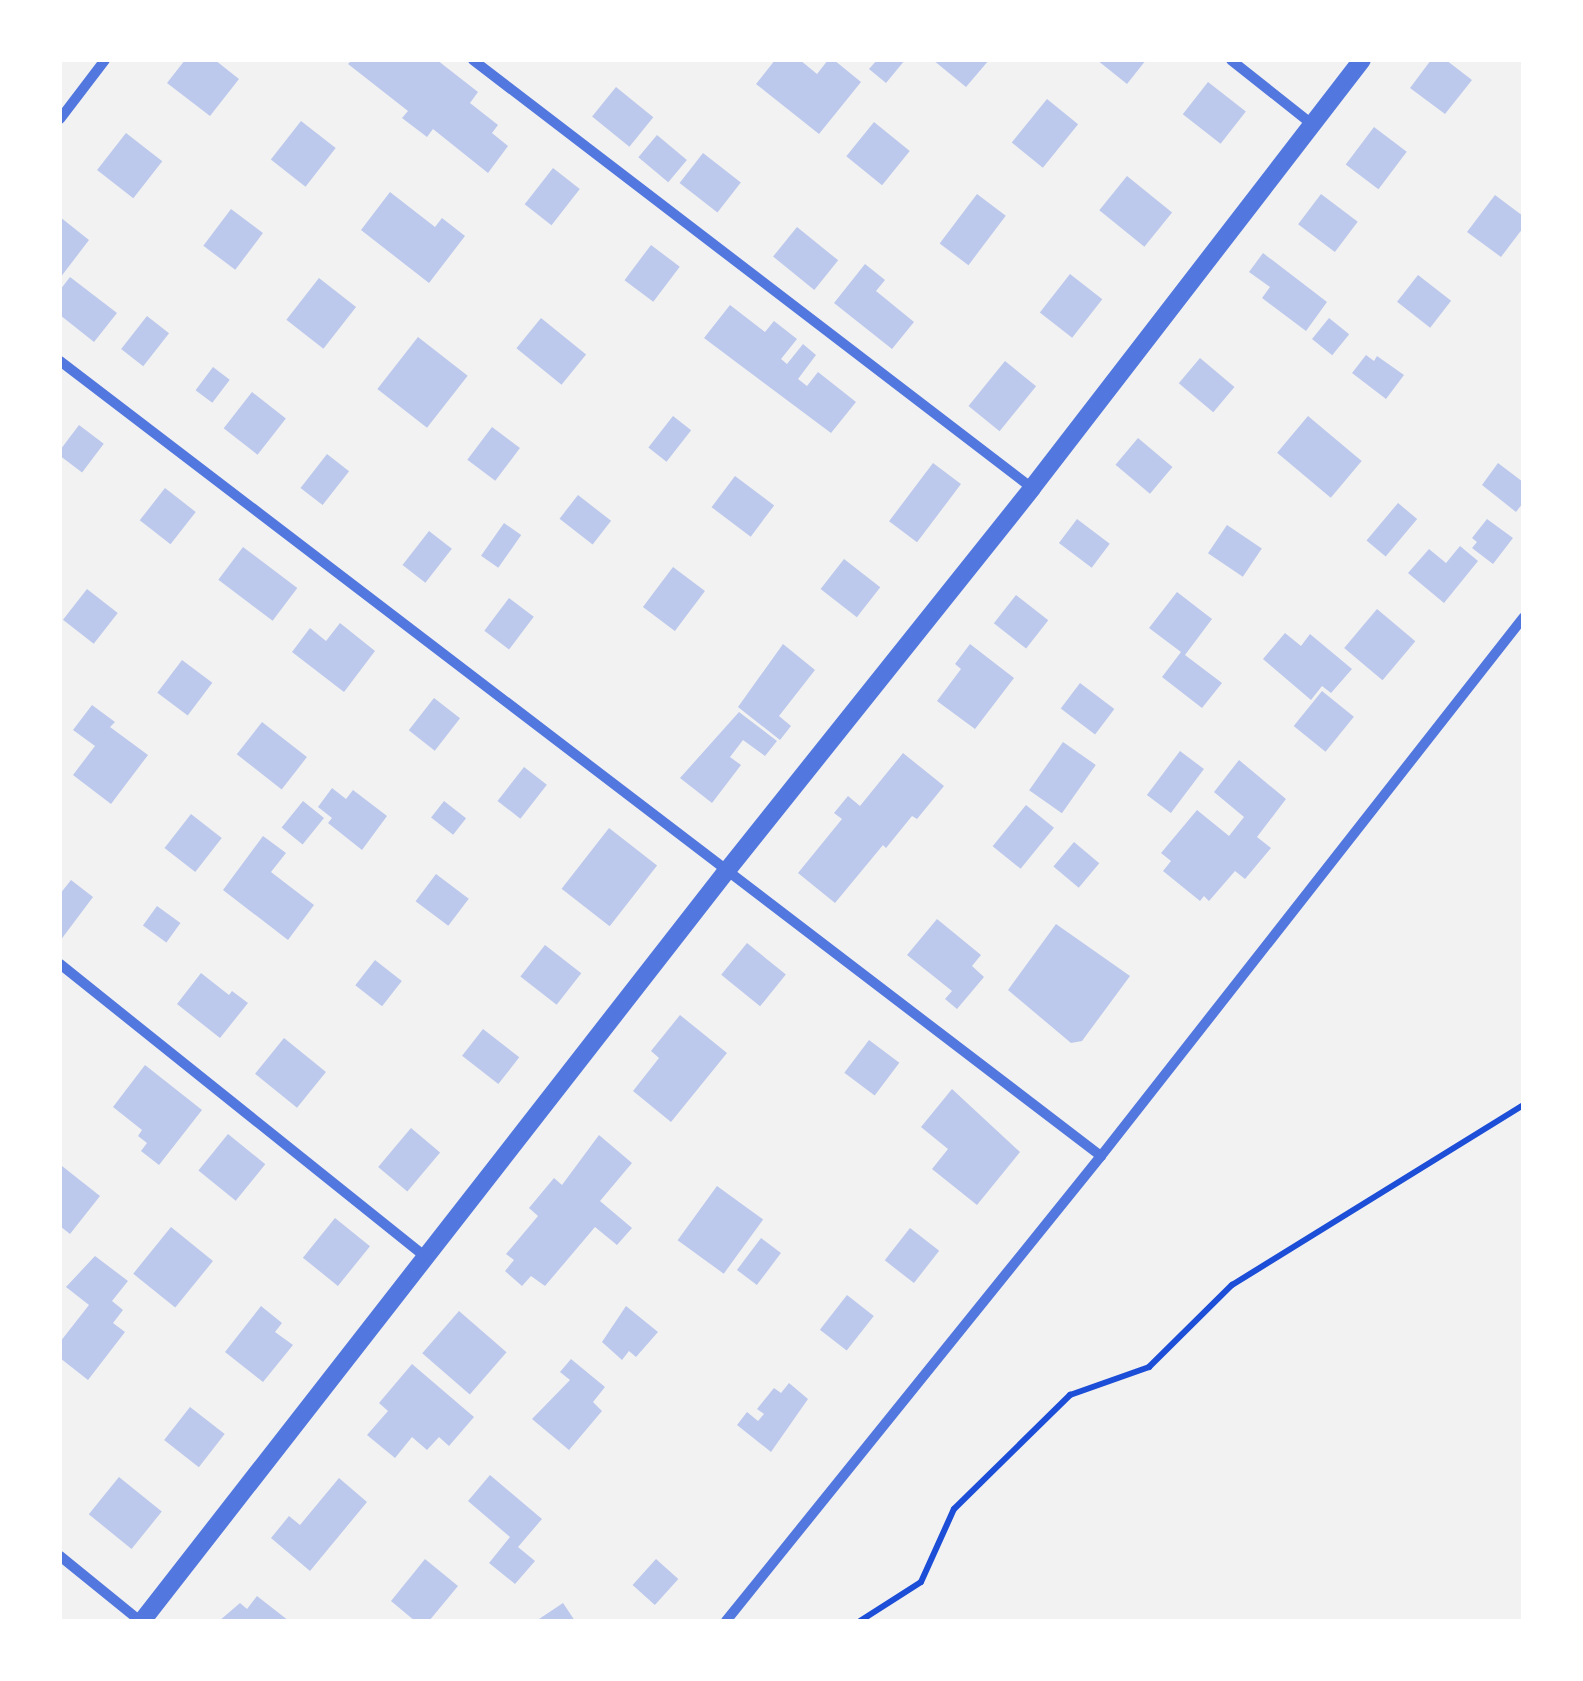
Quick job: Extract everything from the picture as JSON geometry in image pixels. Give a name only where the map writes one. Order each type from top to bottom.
[{"type":"street","points":[[60,118],[105,60]]},
{"type":"street","points":[[473,60],[1032,488]]},
{"type":"street","points":[[1231,60],[1314,126]]},
{"type":"street","points":[[60,1556],[141,1621],[725,873],[1032,488],[1362,60]]},
{"type":"street","points":[[60,362],[249,502],[725,873],[1102,1156]]},
{"type":"street","points":[[726,1621],[1102,1156],[1523,618]]},
{"type":"street","points":[[60,964],[424,1256]]},
{"type":"path","points":[[860,1621],[921,1582],[954,1509],[1070,1396],[1149,1367],[1232,1285],[1523,1105]]},
{"type":"building","points":[[185,60],[215,60],[239,79],[210,116],[167,83]]},
{"type":"building","points":[[352,60],[437,60],[478,92],[470,103],[498,125],[492,133],[508,146],[488,173],[433,129],[427,137],[402,118],[408,111],[348,64]]},
{"type":"building","points":[[775,60],[800,60],[817,74],[828,60],[834,60],[861,82],[819,134],[756,84]]},
{"type":"building","points":[[877,60],[905,60],[886,83],[869,69]]},
{"type":"building","points":[[933,60],[989,60],[966,87]]},
{"type":"building","points":[[1097,60],[1146,60],[1127,84]]},
{"type":"building","points":[[1431,60],[1446,60],[1472,80],[1445,114],[1410,88]]},
{"type":"building","points":[[1208,82],[1246,112],[1221,144],[1183,114]]},
{"type":"building","points":[[616,87],[653,117],[629,147],[592,117]]},
{"type":"building","points":[[1047,99],[1078,124],[1043,168],[1012,143]]},
{"type":"building","points":[[301,121],[336,148],[306,187],[271,160]]},
{"type":"building","points":[[874,122],[910,151],[882,185],[846,156]]},
{"type":"building","points":[[1374,127],[1407,152],[1378,189],[1346,165]]},
{"type":"building","points":[[126,133],[162,161],[133,198],[97,170]]},
{"type":"building","points":[[657,135],[687,160],[668,182],[638,157]]},
{"type":"building","points":[[703,153],[741,183],[717,212],[680,183]]},
{"type":"building","points":[[553,168],[580,189],[551,225],[525,204]]},
{"type":"building","points":[[1127,176],[1172,213],[1144,247],[1099,210]]},
{"type":"building","points":[[390,192],[435,227],[442,218],[465,236],[429,283],[361,230]]},
{"type":"building","points":[[977,194],[1006,216],[968,265],[940,244]]},
{"type":"building","points":[[1321,194],[1358,222],[1335,252],[1298,224]]},
{"type":"building","points":[[1495,195],[1523,216],[1523,228],[1501,257],[1467,232]]},
{"type":"building","points":[[231,209],[263,233],[235,270],[203,246]]},
{"type":"building","points":[[60,217],[89,240],[60,278]]},
{"type":"building","points":[[797,227],[838,260],[814,290],[773,257]]},
{"type":"building","points":[[651,245],[680,267],[653,302],[625,280]]},
{"type":"building","points":[[1263,253],[1327,302],[1306,331],[1262,298],[1270,287],[1249,272]]},
{"type":"building","points":[[865,264],[885,280],[876,291],[914,322],[892,349],[834,303]]},
{"type":"building","points":[[1070,274],[1102,299],[1072,338],[1040,313]]},
{"type":"building","points":[[1418,275],[1451,301],[1430,328],[1397,302]]},
{"type":"building","points":[[70,277],[117,313],[94,342],[60,315],[60,290]]},
{"type":"building","points":[[319,278],[356,307],[323,349],[286,320]]},
{"type":"building","points":[[730,305],[765,332],[774,321],[797,339],[781,359],[787,364],[803,344],[816,355],[798,379],[807,386],[818,372],[856,402],[831,433],[704,338]]},
{"type":"building","points":[[147,316],[169,333],[143,366],[121,349]]},
{"type":"building","points":[[541,318],[586,355],[562,385],[516,348]]},
{"type":"building","points":[[1329,318],[1349,334],[1332,355],[1312,339]]},
{"type":"building","points":[[418,337],[468,376],[427,428],[377,389]]},
{"type":"building","points":[[1366,355],[1374,361],[1377,356],[1404,375],[1386,399],[1352,373]]},
{"type":"building","points":[[1200,358],[1234,387],[1213,412],[1179,383]]},
{"type":"building","points":[[1005,361],[1036,386],[1000,431],[968,406]]},
{"type":"building","points":[[213,367],[230,380],[212,403],[196,390]]},
{"type":"building","points":[[252,392],[286,418],[258,455],[224,428]]},
{"type":"building","points":[[673,416],[691,430],[666,462],[648,448]]},
{"type":"building","points":[[1308,416],[1362,461],[1331,498],[1277,453]]},
{"type":"building","points":[[79,425],[104,444],[82,472],[60,456]]},
{"type":"building","points":[[492,427],[520,448],[495,481],[467,460]]},
{"type":"building","points":[[1138,438],[1172,467],[1150,494],[1116,465]]},
{"type":"building","points":[[327,454],[349,471],[323,505],[301,488]]},
{"type":"building","points":[[933,463],[961,484],[917,542],[889,521]]},
{"type":"building","points":[[1498,463],[1523,482],[1523,503],[1516,512],[1482,485]]},
{"type":"building","points":[[735,476],[774,505],[751,537],[712,507]]},
{"type":"building","points":[[165,488],[196,512],[170,544],[140,520]]},
{"type":"building","points":[[578,495],[611,521],[593,544],[560,519]]},
{"type":"building","points":[[1398,503],[1417,519],[1386,557],[1367,541]]},
{"type":"building","points":[[1077,519],[1110,544],[1092,568],[1059,543]]},
{"type":"building","points":[[1487,519],[1513,538],[1493,564],[1472,548],[1477,542],[1472,538]]},
{"type":"building","points":[[504,523],[521,535],[498,568],[481,556]]},
{"type":"building","points":[[1227,525],[1262,548],[1243,577],[1208,553]]},
{"type":"building","points":[[429,531],[452,549],[425,583],[403,565]]},
{"type":"building","points":[[1460,546],[1478,561],[1444,603],[1408,573],[1429,549],[1446,563]]},
{"type":"building","points":[[243,547],[297,588],[273,621],[218,580]]},
{"type":"building","points":[[844,559],[880,587],[857,617],[821,589]]},
{"type":"building","points":[[673,567],[705,591],[675,631],[643,607]]},
{"type":"building","points":[[87,589],[118,613],[94,644],[63,620]]},
{"type":"building","points":[[1177,592],[1212,619],[1185,655],[1222,683],[1202,708],[1162,677],[1181,652],[1149,628]]},
{"type":"building","points":[[1016,595],[1048,620],[1026,649],[994,623]]},
{"type":"building","points":[[509,598],[534,617],[509,649],[484,631]]},
{"type":"building","points":[[1377,609],[1415,641],[1383,680],[1344,648]]},
{"type":"building","points":[[340,623],[375,651],[344,692],[292,652],[310,628],[326,641]]},
{"type":"building","points":[[1285,633],[1301,646],[1310,634],[1352,669],[1331,693],[1322,686],[1311,700],[1263,659]]},
{"type":"building","points":[[783,644],[815,670],[779,716],[791,726],[780,740],[738,707]]},
{"type":"building","points":[[970,644],[1014,678],[975,729],[937,701],[961,669],[955,664]]},
{"type":"building","points":[[182,660],[212,683],[188,716],[157,693]]},
{"type":"building","points":[[1080,683],[1114,709],[1095,734],[1061,709]]},
{"type":"building","points":[[1322,691],[1354,717],[1326,752],[1294,726]]},
{"type":"building","points":[[434,698],[460,718],[435,751],[409,730]]},
{"type":"building","points":[[92,705],[115,722],[110,727],[148,755],[111,804],[73,775],[95,746],[73,730]]},
{"type":"building","points":[[739,712],[777,741],[765,756],[743,740],[730,757],[741,765],[712,803],[680,778]]},
{"type":"building","points":[[262,722],[307,757],[282,789],[237,754]]},
{"type":"building","points":[[1063,742],[1096,765],[1062,813],[1029,790]]},
{"type":"building","points":[[1180,751],[1204,769],[1171,813],[1147,795]]},
{"type":"building","points":[[903,753],[944,786],[917,819],[912,816],[886,848],[883,845],[835,903],[798,873],[842,819],[834,813],[848,796],[860,806]]},
{"type":"building","points":[[1239,760],[1286,799],[1257,837],[1271,848],[1245,879],[1235,871],[1209,901],[1204,896],[1200,901],[1163,871],[1171,861],[1161,853],[1197,810],[1229,836],[1244,817],[1214,792]]},
{"type":"building","points":[[524,767],[547,785],[520,819],[498,801]]},
{"type":"building","points":[[332,788],[346,799],[353,790],[387,816],[362,850],[328,823],[332,818],[318,807]]},
{"type":"building","points":[[303,801],[324,818],[303,844],[282,827]]},
{"type":"building","points":[[444,801],[466,818],[453,835],[431,818]]},
{"type":"building","points":[[1026,805],[1054,828],[1021,869],[993,846]]},
{"type":"building","points":[[191,814],[222,838],[195,872],[165,848]]},
{"type":"building","points":[[609,828],[657,866],[610,926],[562,889]]},
{"type":"building","points":[[263,836],[286,853],[271,872],[314,905],[288,940],[223,890]]},
{"type":"building","points":[[1074,842],[1099,863],[1079,888],[1053,867]]},
{"type":"building","points":[[436,874],[469,899],[448,926],[416,901]]},
{"type":"building","points":[[71,880],[93,897],[60,941],[60,894]]},
{"type":"building","points":[[157,906],[180,923],[166,942],[143,925]]},
{"type":"building","points":[[937,919],[981,955],[972,966],[984,977],[957,1009],[945,999],[952,991],[907,955]]},
{"type":"building","points":[[1056,924],[1130,976],[1082,1041],[1071,1043],[1008,990]]},
{"type":"building","points":[[747,943],[786,974],[760,1006],[721,975]]},
{"type":"building","points":[[545,945],[581,973],[557,1005],[520,977]]},
{"type":"building","points":[[375,960],[402,981],[382,1006],[355,985]]},
{"type":"building","points":[[201,973],[229,995],[232,991],[248,1003],[220,1038],[177,1004]]},
{"type":"building","points":[[680,1015],[727,1053],[671,1122],[633,1091],[659,1058],[651,1051]]},
{"type":"building","points":[[483,1029],[519,1057],[498,1084],[462,1056]]},
{"type":"building","points":[[284,1038],[326,1072],[297,1108],[255,1074]]},
{"type":"building","points":[[869,1040],[899,1063],[875,1096],[844,1073]]},
{"type":"building","points":[[145,1065],[202,1110],[159,1165],[141,1151],[147,1143],[138,1136],[142,1130],[113,1107]]},
{"type":"building","points":[[952,1089],[1020,1152],[977,1205],[932,1169],[948,1149],[921,1127]]},
{"type":"building","points":[[411,1128],[440,1152],[407,1191],[378,1167]]},
{"type":"building","points":[[228,1134],[265,1164],[236,1201],[198,1171]]},
{"type":"building","points":[[599,1135],[632,1163],[600,1201],[632,1228],[617,1245],[595,1227],[545,1286],[531,1276],[522,1286],[505,1271],[514,1260],[506,1254],[538,1216],[529,1208],[554,1178],[562,1185]]},
{"type":"building","points":[[62,1166],[100,1196],[70,1234],[60,1226]]},
{"type":"building","points":[[717,1186],[763,1220],[724,1274],[678,1240]]},
{"type":"building","points":[[335,1218],[370,1246],[338,1286],[303,1258]]},
{"type":"building","points":[[171,1227],[213,1261],[175,1308],[133,1274]]},
{"type":"building","points":[[910,1228],[939,1251],[914,1283],[885,1260]]},
{"type":"building","points":[[761,1238],[781,1253],[757,1285],[737,1270]]},
{"type":"building","points":[[95,1256],[128,1281],[112,1301],[123,1310],[113,1323],[125,1332],[88,1380],[60,1358],[60,1342],[89,1305],[66,1287]]},
{"type":"building","points":[[847,1295],[874,1316],[847,1351],[820,1330]]},
{"type":"building","points":[[261,1306],[282,1323],[275,1332],[293,1345],[263,1382],[225,1352]]},
{"type":"building","points":[[626,1306],[658,1332],[636,1357],[629,1351],[622,1360],[602,1342]]},
{"type":"building","points":[[459,1311],[507,1352],[470,1395],[422,1353]]},
{"type":"building","points":[[571,1359],[605,1387],[593,1402],[602,1411],[569,1450],[532,1419],[570,1380],[560,1372]]},
{"type":"building","points":[[412,1364],[474,1417],[449,1446],[439,1437],[427,1450],[412,1437],[395,1458],[367,1435],[388,1411],[379,1403]]},
{"type":"building","points":[[789,1383],[808,1399],[771,1452],[737,1425],[747,1412],[758,1421],[764,1414],[757,1409],[774,1388],[781,1393]]},
{"type":"building","points":[[190,1407],[225,1434],[199,1467],[164,1440]]},
{"type":"building","points":[[490,1475],[542,1519],[518,1547],[535,1561],[515,1584],[489,1563],[510,1537],[468,1501]]},
{"type":"building","points":[[119,1477],[162,1512],[132,1549],[89,1514]]},
{"type":"building","points":[[339,1478],[367,1502],[310,1571],[271,1538],[289,1516],[300,1525]]},
{"type":"building","points":[[425,1559],[458,1586],[429,1621],[415,1621],[391,1601]]},
{"type":"building","points":[[656,1559],[678,1579],[655,1605],[633,1585]]},
{"type":"building","points":[[257,1596],[289,1621],[219,1621],[240,1603],[247,1609]]},
{"type":"building","points":[[563,1603],[575,1621],[536,1621]]}]
